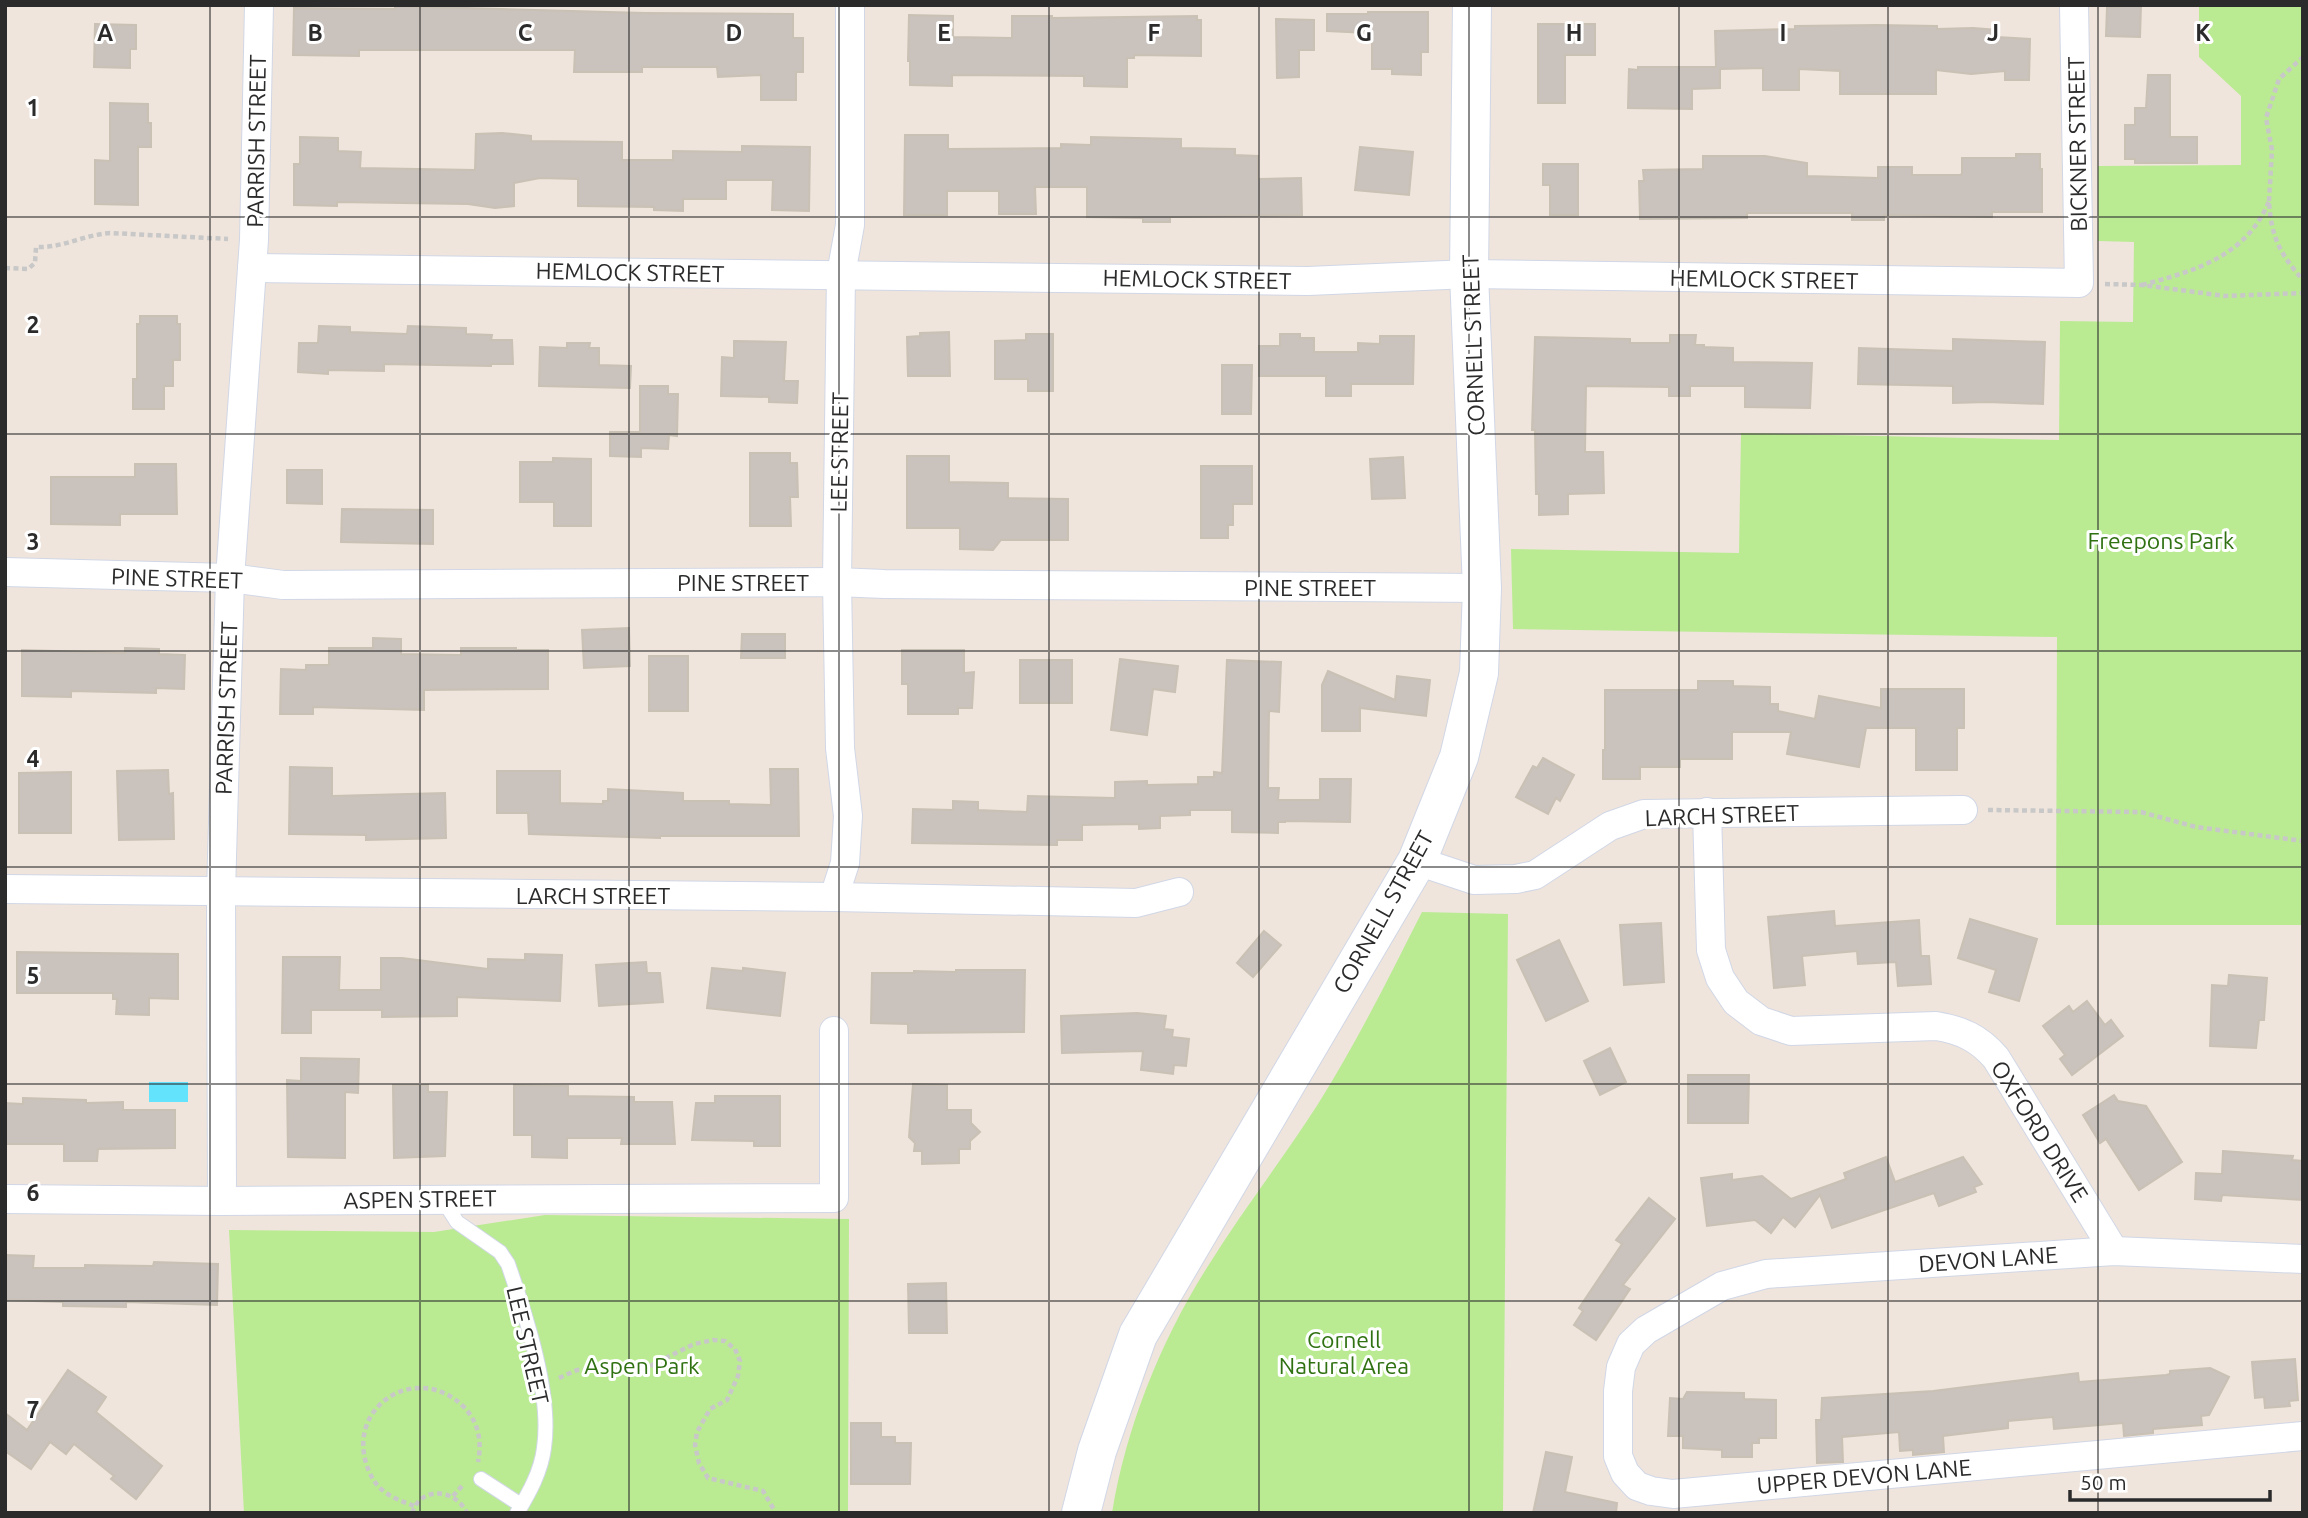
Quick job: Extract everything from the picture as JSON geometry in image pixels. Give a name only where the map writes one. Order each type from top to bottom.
[{"type":"street","name":"PARRISH STREET","points":[[222,1201],[221,891],[230,578],[254,240],[259,5]]},
{"type":"street","name":"LEE STREET","points":[[834,897],[845,863],[848,816],[840,748],[837,582],[841,274],[849,225],[850,5]]},
{"type":"street","name":"CORNELL STREET","points":[[1082,1513],[1097,1451],[1138,1335],[1417,861],[1459,757],[1479,673],[1482,588],[1469,274],[1472,5]]},
{"type":"street","name":"BICKNER STREET","points":[[2074,5],[2079,283]]},
{"type":"street","name":"HEMLOCK STREET","points":[[252,268],[1308,281],[1469,274],[2079,283]]},
{"type":"street","name":"PINE STREET","points":[[5,572],[230,578],[283,585],[837,582],[1482,588]]},
{"type":"street","name":"LARCH STREET","points":[[1417,861],[1474,880],[1517,879],[1535,875],[1610,825],[1644,814],[1963,810]]},
{"type":"street","name":"OXFORD DRIVE","points":[[1707,812],[1711,950],[1720,978],[1736,1002],[1761,1021],[1791,1031],[1936,1026],[1955,1029],[1973,1037],[1996,1058],[2115,1251]]},
{"type":"street","name":"LARCH STREET","points":[[5,889],[834,897],[1136,904],[1180,891]]},
{"type":"street","name":"ASPEN STREET","points":[[5,1199],[222,1201],[834,1198],[834,1031]]},
{"type":"street","name":"DEVON LANE","points":[[1682,1308],[1722,1286],[1766,1274],[2115,1251],[2303,1259]]},
{"type":"street","name":"UPPER DEVON LANE","points":[[1682,1308],[1646,1330],[1631,1344],[1621,1367],[1618,1391],[1618,1455],[1625,1473],[1637,1486],[1651,1491],[1673,1494],[2303,1436]]},
{"type":"lane","name":"LEE STREET","points":[[443,1200],[457,1223],[500,1252],[508,1264],[542,1385],[544,1449],[537,1475],[519,1509]]},
{"type":"lane","points":[[475,1476],[519,1509]]},
{"type":"path","points":[[2303,57],[2279,79],[2266,118],[2272,150],[2270,219],[2279,250],[2303,280]]},
{"type":"path","points":[[2142,285],[2184,274],[2232,251],[2262,219],[2269,201]]},
{"type":"path","points":[[5,268],[33,267],[36,247],[56,247],[94,234],[254,240]]},
{"type":"path","points":[[2079,283],[2142,285],[2225,296],[2303,293]]},
{"type":"path","points":[[1963,810],[2141,812],[2196,827],[2303,841]]},
{"type":"path","points":[[542,1385],[577,1370],[644,1369],[694,1344],[712,1340],[725,1341],[735,1349],[740,1361],[738,1376],[727,1400],[710,1409],[697,1433],[695,1445],[699,1463],[708,1478],[763,1491],[776,1513]]},
{"type":"path","points":[[414,1506],[384,1491],[373,1480],[364,1457],[364,1433],[368,1422],[382,1402],[401,1390],[426,1388],[449,1394],[471,1415],[479,1433],[480,1444],[475,1476],[453,1496]]},
{"type":"path","points":[[412,1513],[414,1506],[431,1494],[443,1493],[453,1496],[467,1513]]},
{"type":"green space","name":"Freepons Park","points":[[2199,5],[2303,5],[2303,925],[2056,925],[2057,637],[1513,629],[1511,549],[1739,553],[1741,433],[2059,440],[2060,321],[2133,322],[2134,242],[2098,241],[2098,166],[2241,165],[2241,96],[2199,57]]},
{"type":"green space","name":"Cornell Natural Area","points":[[1422,912],[1508,914],[1503,1513],[1112,1513],[1136,1417],[1175,1324],[1221,1246],[1332,1081]]},
{"type":"green space","name":"Aspen Park","points":[[545,1215],[849,1219],[848,1513],[244,1513],[229,1230],[434,1232]]},
{"type":"water","points":[[149,1082],[188,1082],[188,1102],[149,1102]]},
{"type":"building","points":[[2141,5],[2140,37],[2106,36],[2107,7]]},
{"type":"building","points":[[395,6],[793,14],[793,38],[803,38],[803,72],[796,72],[796,100],[761,100],[761,75],[718,77],[717,67],[642,67],[642,72],[574,72],[575,50],[359,50],[359,56],[293,55],[294,8],[395,9]]},
{"type":"building","points":[[1428,12],[1428,52],[1421,52],[1421,75],[1392,74],[1392,69],[1372,69],[1372,39],[1368,39],[1368,33],[1327,31],[1327,14]]},
{"type":"building","points":[[909,15],[953,16],[953,37],[1012,38],[1012,16],[1197,16],[1197,20],[1201,20],[1201,56],[1134,55],[1134,58],[1127,58],[1127,87],[1084,86],[1084,76],[952,75],[952,86],[910,85]]},
{"type":"building","points":[[1276,19],[1314,20],[1314,50],[1299,50],[1299,77],[1277,78]]},
{"type":"building","points":[[95,24],[136,25],[136,49],[130,49],[130,68],[94,67]]},
{"type":"building","points":[[1538,24],[1595,24],[1595,55],[1565,55],[1565,103],[1538,103]]},
{"type":"building","points":[[1877,25],[1998,30],[1997,37],[2030,39],[2029,80],[2005,80],[2005,71],[1971,74],[1936,70],[1936,94],[1840,94],[1840,71],[1799,69],[1799,90],[1763,90],[1763,68],[1720,69],[1720,88],[1692,89],[1692,109],[1628,108],[1629,69],[1716,67],[1715,31]]},
{"type":"building","points":[[2148,75],[2170,75],[2170,137],[2197,137],[2197,163],[2135,163],[2135,159],[2125,159],[2125,125],[2135,125],[2135,108],[2146,108]]},
{"type":"building","points":[[110,103],[148,104],[151,147],[138,147],[138,205],[95,204],[95,160],[110,161]]},
{"type":"building","points":[[476,134],[531,136],[531,141],[622,142],[622,160],[673,160],[673,151],[742,152],[742,146],[810,147],[809,211],[772,210],[773,180],[726,180],[726,199],[683,199],[683,211],[654,210],[654,207],[578,206],[578,179],[540,178],[514,183],[514,206],[495,208],[468,204],[337,202],[337,206],[294,205],[294,164],[300,164],[300,137],[338,138],[338,151],[361,152],[360,168],[475,170]]},
{"type":"building","points":[[905,135],[948,135],[948,149],[1061,148],[1061,144],[1091,145],[1091,137],[1181,139],[1181,148],[1235,149],[1235,155],[1258,156],[1258,179],[1301,178],[1302,215],[1170,217],[1170,222],[1143,222],[1143,218],[1087,217],[1087,187],[1035,187],[1036,214],[999,214],[999,191],[947,191],[947,215],[904,215]]},
{"type":"building","points":[[1360,147],[1413,152],[1409,195],[1355,190]]},
{"type":"building","points":[[2016,154],[2040,154],[2042,212],[1992,212],[1992,217],[1884,215],[1884,220],[1852,220],[1852,213],[1747,213],[1747,218],[1640,219],[1639,181],[1644,181],[1643,170],[1703,169],[1703,156],[1765,156],[1807,163],[1807,176],[1878,178],[1878,167],[1912,167],[1912,175],[1960,175],[1962,158],[2016,158]]},
{"type":"building","points":[[1543,164],[1578,164],[1578,215],[1550,215],[1550,185],[1543,185]]},
{"type":"building","points":[[140,316],[177,316],[177,324],[180,324],[180,360],[173,360],[173,386],[164,386],[164,409],[133,409],[133,379],[137,379],[137,324],[140,324]]},
{"type":"building","points":[[319,326],[350,327],[350,332],[407,334],[408,326],[466,328],[466,334],[492,335],[491,340],[512,340],[513,364],[384,364],[384,371],[328,370],[328,374],[298,372],[299,343],[318,343]]},
{"type":"building","points":[[949,332],[950,376],[908,376],[907,337],[920,336],[920,333]]},
{"type":"building","points":[[1026,334],[1053,334],[1053,391],[1028,391],[1028,379],[995,379],[995,341],[1026,340]]},
{"type":"building","points":[[1280,334],[1300,334],[1300,338],[1314,338],[1314,352],[1358,352],[1358,343],[1380,344],[1380,336],[1414,336],[1413,384],[1351,384],[1351,396],[1326,396],[1326,376],[1259,376],[1259,346],[1280,346]]},
{"type":"building","points":[[1670,335],[1696,335],[1695,345],[1733,348],[1733,362],[1812,363],[1810,408],[1745,407],[1745,386],[1690,386],[1690,396],[1669,396],[1669,387],[1586,386],[1585,452],[1603,452],[1604,493],[1568,494],[1568,514],[1539,515],[1535,430],[1532,430],[1535,337],[1630,339],[1630,343],[1670,343]]},
{"type":"building","points":[[1953,339],[2045,342],[2043,404],[1953,403],[1953,386],[1858,384],[1859,348],[1953,351]]},
{"type":"building","points":[[734,341],[786,342],[784,381],[798,381],[797,403],[769,402],[769,397],[721,396],[722,357],[734,358]]},
{"type":"building","points":[[567,343],[590,343],[589,348],[599,348],[599,365],[631,366],[630,388],[539,386],[540,347],[567,348]]},
{"type":"building","points":[[1222,365],[1252,365],[1251,414],[1222,414]]},
{"type":"building","points":[[640,386],[668,386],[668,394],[678,394],[677,436],[669,435],[668,449],[641,448],[641,457],[610,456],[610,432],[640,432]]},
{"type":"building","points":[[750,453],[790,453],[790,463],[797,463],[798,497],[790,497],[791,526],[750,526]]},
{"type":"building","points":[[907,456],[949,456],[949,482],[1008,483],[1008,498],[1068,499],[1068,540],[1001,540],[993,550],[960,549],[960,528],[907,528]]},
{"type":"building","points":[[1403,457],[1405,498],[1372,499],[1370,459]]},
{"type":"building","points":[[553,458],[591,459],[591,526],[554,526],[554,502],[520,502],[520,462],[553,462]]},
{"type":"building","points":[[135,464],[176,464],[177,514],[120,514],[120,525],[51,524],[51,477],[135,477]]},
{"type":"building","points":[[1201,466],[1252,466],[1252,504],[1233,504],[1233,525],[1228,525],[1228,538],[1201,538]]},
{"type":"building","points":[[287,470],[322,470],[322,504],[287,503]]},
{"type":"building","points":[[342,509],[433,510],[433,544],[341,542]]},
{"type":"building","points":[[629,628],[630,666],[584,668],[582,630]]},
{"type":"building","points":[[742,634],[785,634],[785,658],[741,658]]},
{"type":"building","points":[[373,638],[401,639],[401,654],[461,655],[461,648],[548,650],[548,689],[424,690],[424,710],[313,707],[313,714],[280,714],[281,669],[306,670],[306,665],[329,665],[329,648],[373,648]]},
{"type":"building","points":[[125,648],[159,649],[159,654],[185,655],[184,689],[156,688],[156,693],[71,691],[71,697],[22,696],[22,650],[125,653]]},
{"type":"building","points":[[902,650],[964,650],[964,673],[974,672],[972,708],[958,708],[958,714],[908,714],[908,684],[902,684]]},
{"type":"building","points":[[649,656],[688,656],[688,711],[649,711]]},
{"type":"building","points":[[1120,659],[1178,666],[1175,692],[1153,689],[1147,735],[1111,730]]},
{"type":"building","points":[[1020,660],[1072,660],[1072,703],[1020,703]]},
{"type":"building","points":[[1227,660],[1281,662],[1279,712],[1269,711],[1268,788],[1279,788],[1278,800],[1320,800],[1320,779],[1351,779],[1350,822],[1285,821],[1278,822],[1278,833],[1232,832],[1232,810],[1190,810],[1190,815],[1160,816],[1160,828],[1139,829],[1139,824],[1082,825],[1082,840],[1057,840],[1057,845],[912,843],[913,809],[953,810],[953,801],[978,802],[978,810],[1027,812],[1028,796],[1115,798],[1115,782],[1147,781],[1147,785],[1198,784],[1198,777],[1214,777],[1214,772],[1222,773]]},
{"type":"building","points":[[1328,671],[1395,700],[1397,676],[1430,680],[1426,716],[1360,708],[1360,731],[1322,731],[1322,685]]},
{"type":"building","points":[[1698,681],[1733,681],[1733,686],[1770,687],[1770,704],[1778,704],[1778,711],[1815,719],[1819,696],[1881,708],[1881,689],[1964,689],[1964,728],[1957,728],[1957,770],[1916,770],[1916,728],[1866,728],[1859,767],[1787,754],[1791,732],[1732,732],[1732,759],[1680,759],[1680,767],[1640,767],[1640,779],[1603,779],[1605,690],[1698,690]]},
{"type":"building","points":[[1543,758],[1574,775],[1560,801],[1556,798],[1548,814],[1516,797],[1533,766],[1537,768]]},
{"type":"building","points":[[290,767],[332,768],[332,796],[445,793],[446,838],[366,840],[366,835],[289,834]]},
{"type":"building","points":[[770,769],[798,769],[799,836],[660,838],[529,834],[528,813],[497,813],[497,771],[560,771],[560,803],[603,804],[603,801],[608,801],[608,789],[683,793],[683,801],[771,805]]},
{"type":"building","points":[[168,770],[169,794],[173,793],[174,839],[119,840],[117,771]]},
{"type":"building","points":[[71,772],[71,833],[19,833],[19,773]]},
{"type":"building","points":[[1834,911],[1835,926],[1919,920],[1921,956],[1929,956],[1931,984],[1898,986],[1896,962],[1858,964],[1857,951],[1802,956],[1805,985],[1774,988],[1768,917]]},
{"type":"building","points":[[1970,919],[2037,939],[2019,1001],[1989,992],[1996,970],[1958,958]]},
{"type":"building","points":[[1661,923],[1664,982],[1624,985],[1620,925]]},
{"type":"building","points":[[1264,931],[1281,945],[1253,977],[1237,963]]},
{"type":"building","points":[[1559,940],[1588,1001],[1546,1021],[1517,960]]},
{"type":"building","points":[[17,952],[178,954],[178,999],[149,998],[149,1015],[116,1014],[117,999],[113,999],[113,993],[17,993]]},
{"type":"building","points":[[525,954],[562,955],[560,1001],[457,997],[457,1016],[382,1017],[382,1010],[311,1010],[311,1033],[282,1033],[283,957],[340,957],[339,990],[381,990],[381,958],[402,958],[488,969],[488,959],[525,960]]},
{"type":"building","points":[[646,962],[647,973],[660,973],[663,1002],[599,1006],[596,965]]},
{"type":"building","points":[[712,968],[743,971],[743,968],[785,973],[780,1016],[707,1008]]},
{"type":"building","points":[[1025,970],[1024,1032],[908,1033],[908,1024],[871,1023],[872,973]]},
{"type":"building","points":[[2229,975],[2267,978],[2264,1020],[2259,1020],[2256,1048],[2210,1046],[2212,985],[2228,986]]},
{"type":"building","points":[[2087,1001],[2105,1025],[2111,1020],[2123,1036],[2072,1075],[2060,1059],[2065,1055],[2043,1026],[2069,1006],[2073,1012]]},
{"type":"building","points":[[1137,1013],[1166,1016],[1164,1029],[1173,1030],[1172,1037],[1189,1039],[1186,1066],[1174,1065],[1173,1074],[1141,1070],[1143,1051],[1062,1053],[1061,1016]]},
{"type":"building","points":[[1610,1048],[1626,1082],[1600,1095],[1584,1061]]},
{"type":"building","points":[[301,1058],[359,1059],[358,1093],[345,1092],[345,1158],[288,1157],[287,1080],[301,1081]]},
{"type":"building","points":[[1688,1075],[1749,1075],[1748,1123],[1688,1123]]},
{"type":"building","points":[[913,1084],[947,1085],[947,1110],[971,1110],[971,1123],[980,1132],[970,1141],[970,1149],[959,1149],[959,1163],[922,1164],[922,1151],[914,1151],[915,1143],[909,1137]]},
{"type":"building","points":[[393,1085],[428,1085],[428,1092],[447,1092],[445,1156],[394,1158]]},
{"type":"building","points":[[514,1085],[568,1086],[568,1096],[634,1097],[634,1102],[672,1102],[675,1144],[621,1144],[622,1138],[567,1138],[567,1158],[532,1157],[532,1135],[514,1135]]},
{"type":"building","points":[[2114,1095],[2118,1101],[2146,1106],[2182,1162],[2139,1190],[2106,1139],[2100,1143],[2083,1115]]},
{"type":"building","points":[[715,1096],[780,1096],[780,1146],[754,1146],[754,1141],[692,1140],[696,1103],[715,1103]]},
{"type":"building","points":[[23,1098],[86,1100],[86,1103],[123,1102],[123,1110],[175,1110],[175,1148],[98,1149],[97,1161],[64,1161],[64,1144],[5,1144],[5,1103],[23,1104]]},
{"type":"building","points":[[2223,1151],[2293,1156],[2292,1160],[2303,1161],[2303,1200],[2222,1195],[2221,1201],[2195,1199],[2196,1173],[2222,1174]]},
{"type":"building","points":[[1886,1157],[1895,1182],[1963,1157],[1982,1184],[1974,1187],[1976,1192],[1939,1206],[1934,1193],[1832,1228],[1820,1195],[1795,1227],[1783,1217],[1771,1233],[1755,1220],[1707,1226],[1701,1178],[1732,1174],[1732,1180],[1762,1176],[1791,1199],[1846,1179],[1844,1173]]},
{"type":"building","points":[[1649,1198],[1675,1219],[1623,1285],[1630,1289],[1596,1340],[1574,1325],[1583,1311],[1579,1308],[1622,1244],[1616,1240]]},
{"type":"building","points":[[5,1255],[34,1256],[33,1268],[85,1268],[85,1265],[153,1266],[154,1262],[218,1264],[217,1305],[126,1302],[126,1307],[63,1306],[63,1302],[5,1300]]},
{"type":"building","points":[[946,1283],[947,1333],[909,1333],[908,1284]]},
{"type":"building","points":[[2295,1359],[2298,1400],[2289,1401],[2290,1406],[2265,1408],[2264,1397],[2255,1398],[2252,1362]]},
{"type":"building","points":[[2210,1368],[2229,1377],[2209,1415],[2201,1416],[2202,1425],[2153,1429],[2153,1433],[2124,1436],[2123,1423],[2054,1429],[2053,1417],[2008,1421],[2008,1428],[1943,1436],[1944,1452],[1913,1455],[1913,1450],[1900,1451],[1899,1432],[1842,1437],[1843,1462],[1817,1463],[1816,1420],[1821,1420],[1822,1398],[1933,1391],[2078,1373],[2079,1382],[2166,1375],[2170,1374],[2170,1371]]},
{"type":"building","points":[[68,1370],[106,1397],[96,1412],[162,1466],[136,1499],[111,1479],[114,1476],[74,1444],[66,1454],[50,1442],[31,1469],[5,1451],[5,1413],[27,1430]]},
{"type":"building","points":[[1687,1392],[1744,1393],[1744,1399],[1776,1400],[1776,1438],[1759,1438],[1759,1443],[1752,1443],[1752,1457],[1722,1457],[1722,1450],[1683,1448],[1683,1436],[1668,1436],[1670,1398],[1683,1399]]},
{"type":"building","points":[[851,1423],[881,1423],[881,1437],[895,1437],[895,1443],[911,1443],[910,1484],[851,1484]]},
{"type":"building","points":[[1546,1452],[1572,1457],[1565,1492],[1617,1503],[1616,1513],[1533,1513]]}]
